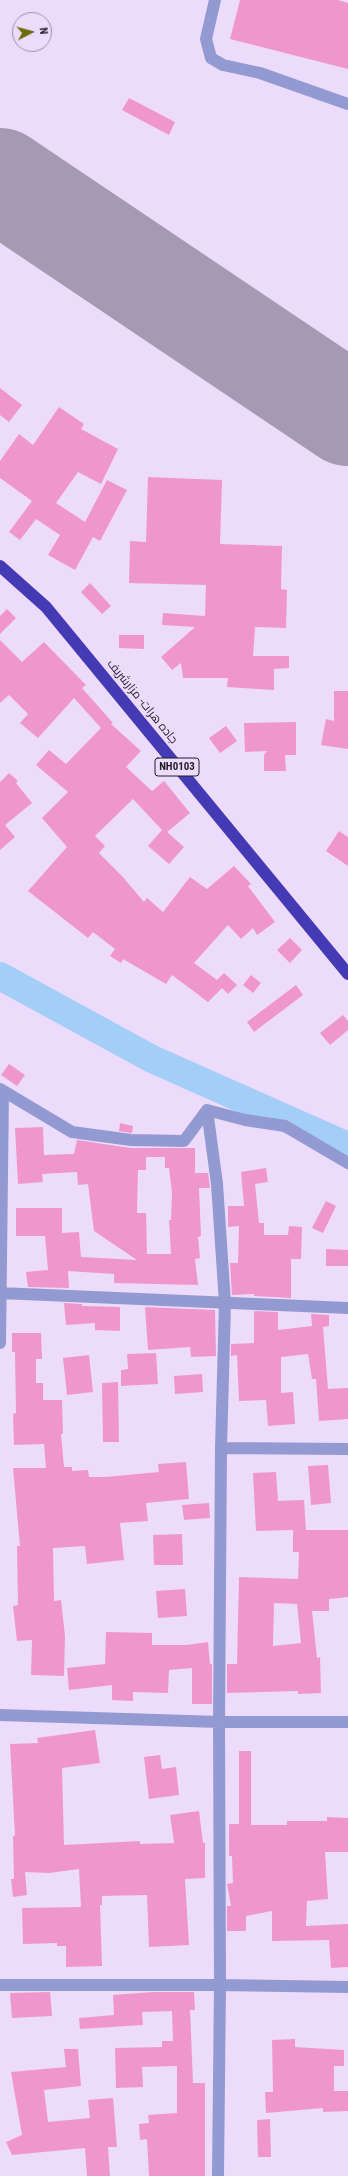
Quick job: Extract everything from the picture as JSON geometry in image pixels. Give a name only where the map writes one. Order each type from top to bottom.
[{"type":"highway","name":"جاده هرات- مزارشریف","points":[[0,566],[46,607],[348,974]]},
{"type":"street","points":[[215,0],[206,39],[211,58],[223,65],[260,73],[348,104]]},
{"type":"street","points":[[1,1090],[72,1132],[132,1140],[184,1140],[207,1110]]},
{"type":"street","points":[[0,1343],[1,1090]]},
{"type":"street","points":[[207,1110],[245,1120],[285,1126],[348,1163]]},
{"type":"street","points":[[207,1110],[217,1184],[225,1303],[221,1448],[219,1722],[220,1985],[218,2176]]},
{"type":"street","points":[[1,1293],[348,1308]]},
{"type":"street","points":[[221,1448],[348,1449]]},
{"type":"street","points":[[0,1715],[219,1722],[348,1722]]},
{"type":"street","points":[[0,1984],[348,1987]]},
{"type":"building","points":[[240,0],[338,0],[348,3],[348,69],[230,39]]},
{"type":"building","points":[[129,98],[175,122],[169,135],[122,110]]},
{"type":"building","points":[[0,388],[22,405],[9,422],[0,415]]},
{"type":"building","points":[[59,407],[84,424],[81,429],[118,449],[101,484],[78,472],[56,503],[85,522],[107,480],[127,490],[100,541],[93,537],[75,570],[48,555],[60,535],[36,519],[20,540],[9,532],[32,501],[0,478],[0,461],[19,434],[33,445]]},
{"type":"building","points":[[148,477],[222,480],[220,544],[282,546],[281,589],[287,590],[286,628],[255,627],[253,656],[289,656],[289,668],[274,669],[274,690],[227,687],[228,678],[183,678],[181,663],[172,670],[161,657],[195,627],[162,625],[163,613],[205,616],[206,585],[129,583],[130,541],[146,542]]},
{"type":"building","points":[[90,583],[111,606],[102,614],[81,592]]},
{"type":"building","points":[[7,609],[16,618],[0,634],[0,616]]},
{"type":"building","points":[[119,635],[144,635],[144,649],[119,648]]},
{"type":"building","points":[[0,640],[22,662],[44,642],[86,685],[82,688],[113,723],[111,724],[141,751],[126,767],[152,791],[164,781],[190,813],[167,832],[184,847],[169,864],[148,846],[162,830],[133,799],[95,836],[105,846],[99,853],[122,876],[144,902],[147,898],[163,912],[190,877],[207,889],[234,866],[251,884],[248,886],[275,922],[257,935],[253,928],[241,939],[228,925],[194,963],[217,980],[224,973],[237,985],[228,994],[222,988],[208,1002],[172,975],[166,984],[123,959],[121,963],[110,956],[115,949],[93,932],[88,938],[28,891],[67,847],[42,818],[68,792],[36,765],[49,750],[66,764],[101,728],[74,698],[38,738],[20,723],[28,714],[9,695],[0,703]]},
{"type":"building","points":[[334,691],[348,691],[348,749],[321,745],[326,719],[334,721]]},
{"type":"building","points":[[296,722],[296,755],[285,755],[286,771],[264,771],[264,755],[267,751],[245,752],[244,723]]},
{"type":"building","points":[[226,726],[237,741],[220,753],[209,738]]},
{"type":"building","points":[[9,773],[18,781],[16,783],[32,803],[5,825],[15,837],[0,850],[0,782]]},
{"type":"building","points":[[339,831],[348,837],[348,866],[326,851]]},
{"type":"building","points":[[290,938],[302,950],[290,963],[277,950]]},
{"type":"building","points":[[251,975],[261,983],[253,993],[243,985]]},
{"type":"building","points":[[296,985],[303,995],[254,1032],[247,1022]]},
{"type":"building","points":[[343,1015],[348,1021],[348,1030],[330,1045],[320,1033]]},
{"type":"building","points":[[9,1064],[25,1075],[17,1086],[1,1075]]},
{"type":"building","points":[[120,1123],[133,1126],[132,1133],[119,1131]]},
{"type":"building","points":[[43,1127],[44,1155],[74,1154],[77,1140],[131,1148],[195,1148],[195,1173],[208,1173],[210,1188],[199,1188],[201,1236],[198,1237],[200,1258],[195,1259],[198,1285],[114,1283],[114,1274],[68,1271],[69,1288],[28,1287],[26,1272],[48,1270],[45,1236],[16,1236],[16,1208],[62,1208],[62,1233],[79,1232],[81,1257],[137,1260],[94,1231],[88,1184],[78,1185],[77,1172],[42,1174],[43,1182],[18,1184],[15,1128]],"holes":[[[146,1157],[165,1157],[165,1168],[169,1168],[172,1193],[171,1220],[169,1220],[171,1254],[147,1254],[146,1213],[137,1213],[138,1170],[146,1170]]]},
{"type":"building","points":[[266,1168],[268,1182],[255,1184],[259,1223],[264,1223],[264,1235],[288,1235],[289,1226],[302,1227],[301,1259],[291,1259],[291,1298],[254,1296],[254,1294],[232,1295],[230,1263],[238,1263],[239,1226],[228,1227],[228,1206],[244,1206],[241,1172]]},
{"type":"building","points":[[326,1201],[336,1206],[323,1233],[312,1228]]},
{"type":"building","points":[[326,1249],[348,1250],[348,1266],[326,1266]]},
{"type":"building","points":[[64,1303],[82,1304],[82,1306],[120,1307],[120,1331],[95,1330],[95,1323],[66,1325]]},
{"type":"building","points":[[145,1307],[215,1310],[216,1356],[191,1357],[190,1347],[148,1350]]},
{"type":"building","points":[[254,1311],[278,1312],[278,1330],[312,1326],[311,1314],[329,1315],[329,1326],[323,1327],[328,1389],[348,1388],[348,1419],[319,1421],[316,1379],[312,1379],[308,1354],[281,1357],[281,1393],[293,1392],[295,1424],[268,1426],[266,1400],[239,1401],[237,1355],[231,1356],[231,1344],[254,1343]]},
{"type":"building","points":[[12,1333],[41,1333],[42,1359],[36,1359],[36,1383],[43,1383],[43,1400],[62,1400],[63,1434],[61,1434],[64,1467],[72,1467],[72,1471],[88,1470],[89,1477],[106,1477],[159,1472],[158,1464],[186,1462],[189,1499],[146,1503],[148,1521],[120,1523],[124,1560],[87,1564],[85,1546],[53,1548],[54,1601],[61,1600],[65,1636],[64,1676],[31,1675],[32,1640],[17,1641],[13,1606],[18,1605],[17,1546],[20,1546],[13,1468],[46,1468],[44,1444],[14,1445],[13,1414],[16,1413],[15,1352],[12,1352]]},
{"type":"building","points":[[156,1353],[158,1384],[121,1386],[121,1370],[128,1369],[127,1354]]},
{"type":"building","points":[[89,1355],[93,1392],[67,1395],[63,1358]]},
{"type":"building","points":[[202,1374],[203,1392],[175,1394],[174,1376]]},
{"type":"building","points":[[118,1382],[119,1442],[103,1442],[102,1383]]},
{"type":"building","points":[[328,1465],[331,1503],[311,1505],[308,1466]]},
{"type":"building","points":[[276,1472],[278,1501],[304,1500],[306,1530],[348,1530],[348,1597],[329,1599],[329,1611],[312,1611],[317,1658],[320,1657],[321,1693],[298,1694],[298,1691],[227,1693],[227,1664],[237,1664],[239,1577],[298,1579],[299,1552],[293,1552],[293,1530],[256,1531],[253,1473]],"holes":[[[274,1603],[297,1604],[301,1643],[273,1646]]]},
{"type":"building","points":[[209,1503],[210,1518],[184,1520],[182,1505]]},
{"type":"building","points":[[182,1534],[183,1565],[154,1565],[153,1535]]},
{"type":"building","points":[[185,1589],[187,1616],[158,1618],[156,1591]]},
{"type":"building","points":[[106,1632],[152,1633],[152,1645],[187,1645],[208,1642],[210,1664],[212,1664],[212,1704],[192,1704],[192,1668],[169,1670],[168,1693],[133,1692],[133,1701],[112,1700],[112,1685],[69,1690],[67,1668],[105,1664]]},
{"type":"building","points":[[95,1730],[100,1763],[62,1768],[64,1845],[140,1841],[140,1844],[174,1843],[170,1815],[199,1811],[203,1843],[205,1843],[205,1878],[185,1879],[189,1945],[149,1947],[147,1895],[102,1896],[102,1905],[100,1905],[102,1966],[66,1967],[66,1946],[57,1946],[57,1943],[23,1944],[22,1908],[81,1907],[79,1869],[49,1873],[25,1872],[27,1895],[13,1897],[11,1879],[14,1879],[13,1836],[15,1836],[10,1744],[38,1743],[37,1738]]},
{"type":"building","points":[[239,1751],[251,1751],[251,1825],[287,1825],[287,1821],[327,1821],[327,1817],[348,1818],[348,1852],[325,1852],[328,1899],[307,1901],[306,1926],[348,1924],[348,1967],[331,1968],[329,1940],[272,1941],[272,1911],[246,1916],[246,1931],[227,1931],[227,1906],[231,1906],[227,1884],[233,1883],[232,1856],[229,1856],[229,1824],[239,1824]]},
{"type":"building","points":[[160,1755],[162,1769],[176,1767],[179,1795],[149,1799],[144,1757]]},
{"type":"building","points":[[50,1992],[52,2016],[12,2018],[10,1993]]},
{"type":"building","points":[[152,1992],[194,1992],[195,2010],[190,2010],[193,2083],[205,2083],[205,2176],[149,2176],[147,2139],[140,2140],[139,2124],[149,2123],[148,2115],[177,2113],[177,2066],[142,2067],[143,2087],[116,2088],[115,2048],[162,2047],[162,2041],[173,2041],[172,2011],[142,2012],[143,2025],[80,2029],[79,2018],[114,2015],[113,1995]]},
{"type":"building","points":[[295,2039],[295,2047],[344,2050],[344,2066],[334,2066],[334,2091],[348,2091],[348,2111],[323,2112],[323,2108],[266,2113],[265,2092],[273,2092],[272,2040]]},
{"type":"building","points":[[64,2049],[78,2049],[81,2086],[44,2090],[48,2122],[90,2118],[88,2100],[113,2098],[117,2147],[108,2147],[110,2176],[87,2176],[85,2148],[12,2155],[6,2142],[22,2135],[11,2072],[66,2067]]},
{"type":"building","points":[[270,2119],[271,2157],[258,2157],[257,2120]]},
{"type":"waterway","points":[[0,976],[152,1059],[348,1146]]},
{"type":"runway","points":[[0,180],[348,414]]}]
